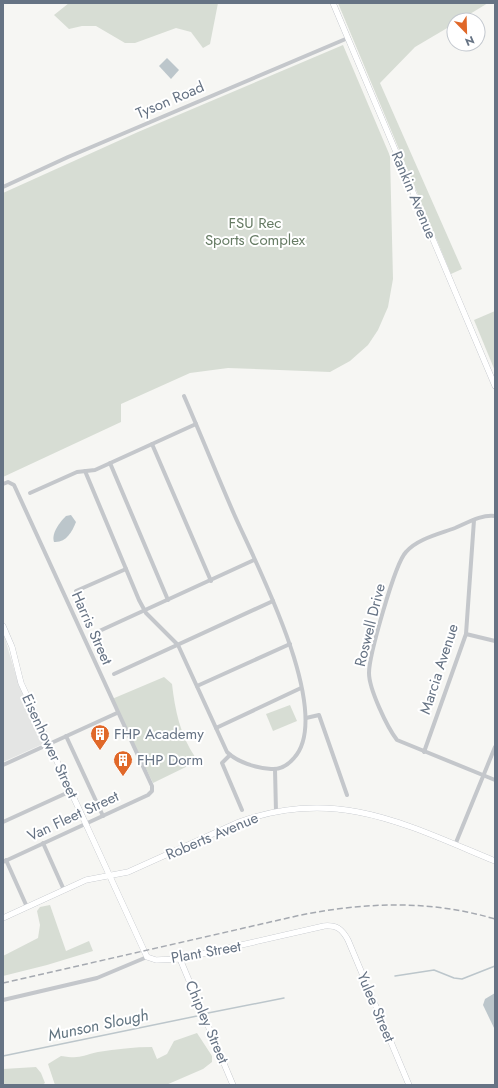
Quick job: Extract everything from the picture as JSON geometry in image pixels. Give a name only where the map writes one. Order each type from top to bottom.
[{"type":"street","name":"Rankin Avenue","points":[[333,3],[495,386]]},
{"type":"street","name":"Tyson Road","points":[[3,187],[75,154],[348,38]]},
{"type":"street","points":[[85,471],[145,610],[178,645],[223,745],[230,755],[247,763],[275,770],[283,767],[300,750],[305,735],[306,718],[290,644],[273,601],[184,396]]},
{"type":"street","points":[[30,493],[77,472],[95,470],[196,424]]},
{"type":"street","points":[[152,444],[211,581]]},
{"type":"street","points":[[110,463],[168,600]]},
{"type":"street","name":"Harris Street","points":[[3,484],[8,482],[14,485],[117,713],[152,786],[152,791]]},
{"type":"street","name":"Roswell Drive","points":[[495,516],[488,516],[474,520],[415,545],[402,557],[381,620],[370,665],[371,684],[393,735],[401,742],[495,780]]},
{"type":"street","name":"Marcia Avenue","points":[[424,752],[466,634],[474,520]]},
{"type":"street","points":[[95,633],[254,560]]},
{"type":"street","points":[[76,591],[126,569]]},
{"type":"street","points":[[114,674],[273,601]]},
{"type":"street","name":"Eisenhower Street","points":[[3,626],[12,647],[22,683],[147,957]]},
{"type":"street","points":[[466,634],[495,641]]},
{"type":"street","points":[[197,686],[290,644]]},
{"type":"street","points":[[216,728],[300,688]]},
{"type":"street","points":[[3,765],[117,713]]},
{"type":"street","points":[[306,718],[319,715],[347,795]]},
{"type":"street","points":[[66,736],[103,816]]},
{"type":"street","points":[[455,844],[495,747]]},
{"type":"street","points":[[230,755],[222,763],[242,810]]},
{"type":"street","points":[[275,770],[276,812]]},
{"type":"street","points":[[3,822],[71,791]]},
{"type":"street","name":"Van Fleet Street","points":[[5,861],[148,795],[152,791]]},
{"type":"street","name":"Roberts Avenue","points":[[3,918],[64,890],[95,878],[128,872],[239,822],[276,812],[304,808],[355,810],[389,818],[495,861]]},
{"type":"street","points":[[43,843],[64,890]]},
{"type":"street","points":[[5,861],[27,907]]},
{"type":"street","points":[[95,878],[103,871],[104,864]]},
{"type":"street","name":"Plant Street","points":[[147,957],[156,960],[180,959],[324,926],[333,926],[342,929]]},
{"type":"street","name":"Yulee Street","points":[[342,929],[409,1085]]},
{"type":"street","points":[[3,1000],[97,978],[147,957]]},
{"type":"street","name":"Chipley Street","points":[[180,959],[233,1085]]},
{"type":"shaded area","points":[[167,58],[179,70],[171,79],[159,66]]},
{"type":"shaded area","points":[[71,515],[76,522],[73,529],[65,539],[54,542],[54,535],[61,521],[66,516]]},
{"type":"shaded area","points":[[3,632],[17,679],[45,740],[43,744],[3,762]]},
{"type":"shaded area","points":[[495,993],[495,1030],[483,1005],[485,999]]},
{"type":"green space","points":[[69,3],[218,3],[210,44],[203,48],[191,32],[176,28],[135,43],[125,43],[96,26],[82,26],[69,29],[54,15]]},
{"type":"green space","points":[[338,3],[488,3],[473,12],[446,12],[446,29],[415,47],[380,83],[462,269],[451,274]]},
{"type":"green space","name":"FSU Rec Sports Complex","points":[[343,45],[390,156],[393,279],[388,307],[378,330],[368,345],[350,361],[330,372],[228,368],[190,373],[121,404],[121,422],[3,477],[3,193],[138,132]]},
{"type":"green space","points":[[495,311],[495,371],[474,320]]},
{"type":"green space","points":[[164,677],[172,684],[179,722],[190,749],[195,757],[194,763],[153,783],[112,699]]},
{"type":"green space","points":[[290,705],[297,721],[273,731],[266,714]]},
{"type":"green space","points":[[50,905],[66,951],[89,941],[93,951],[3,976],[3,956],[38,938],[40,925],[37,911],[40,907]]},
{"type":"green space","points":[[197,1033],[212,1056],[212,1062],[203,1069],[166,1085],[55,1085],[48,1064],[61,1056],[77,1057],[98,1052],[139,1047],[152,1047],[157,1059],[167,1054],[174,1041]]},
{"type":"green space","points":[[36,1067],[41,1073],[45,1083],[42,1085],[3,1085],[3,1069]]},
{"type":"waterway","points":[[395,976],[434,970],[454,978],[462,979],[495,966]]},
{"type":"waterway","points":[[208,1013],[284,998]]},
{"type":"waterway","name":"Munson Slough","points":[[3,1056],[197,1016]]},
{"type":"railway","points":[[3,983],[301,915],[350,907],[399,905],[423,906],[471,913],[495,919]]},
{"type":"place","name":"FHP Academy","points":[[100,751]]},
{"type":"place","name":"FHP Dorm","points":[[123,777]]}]
